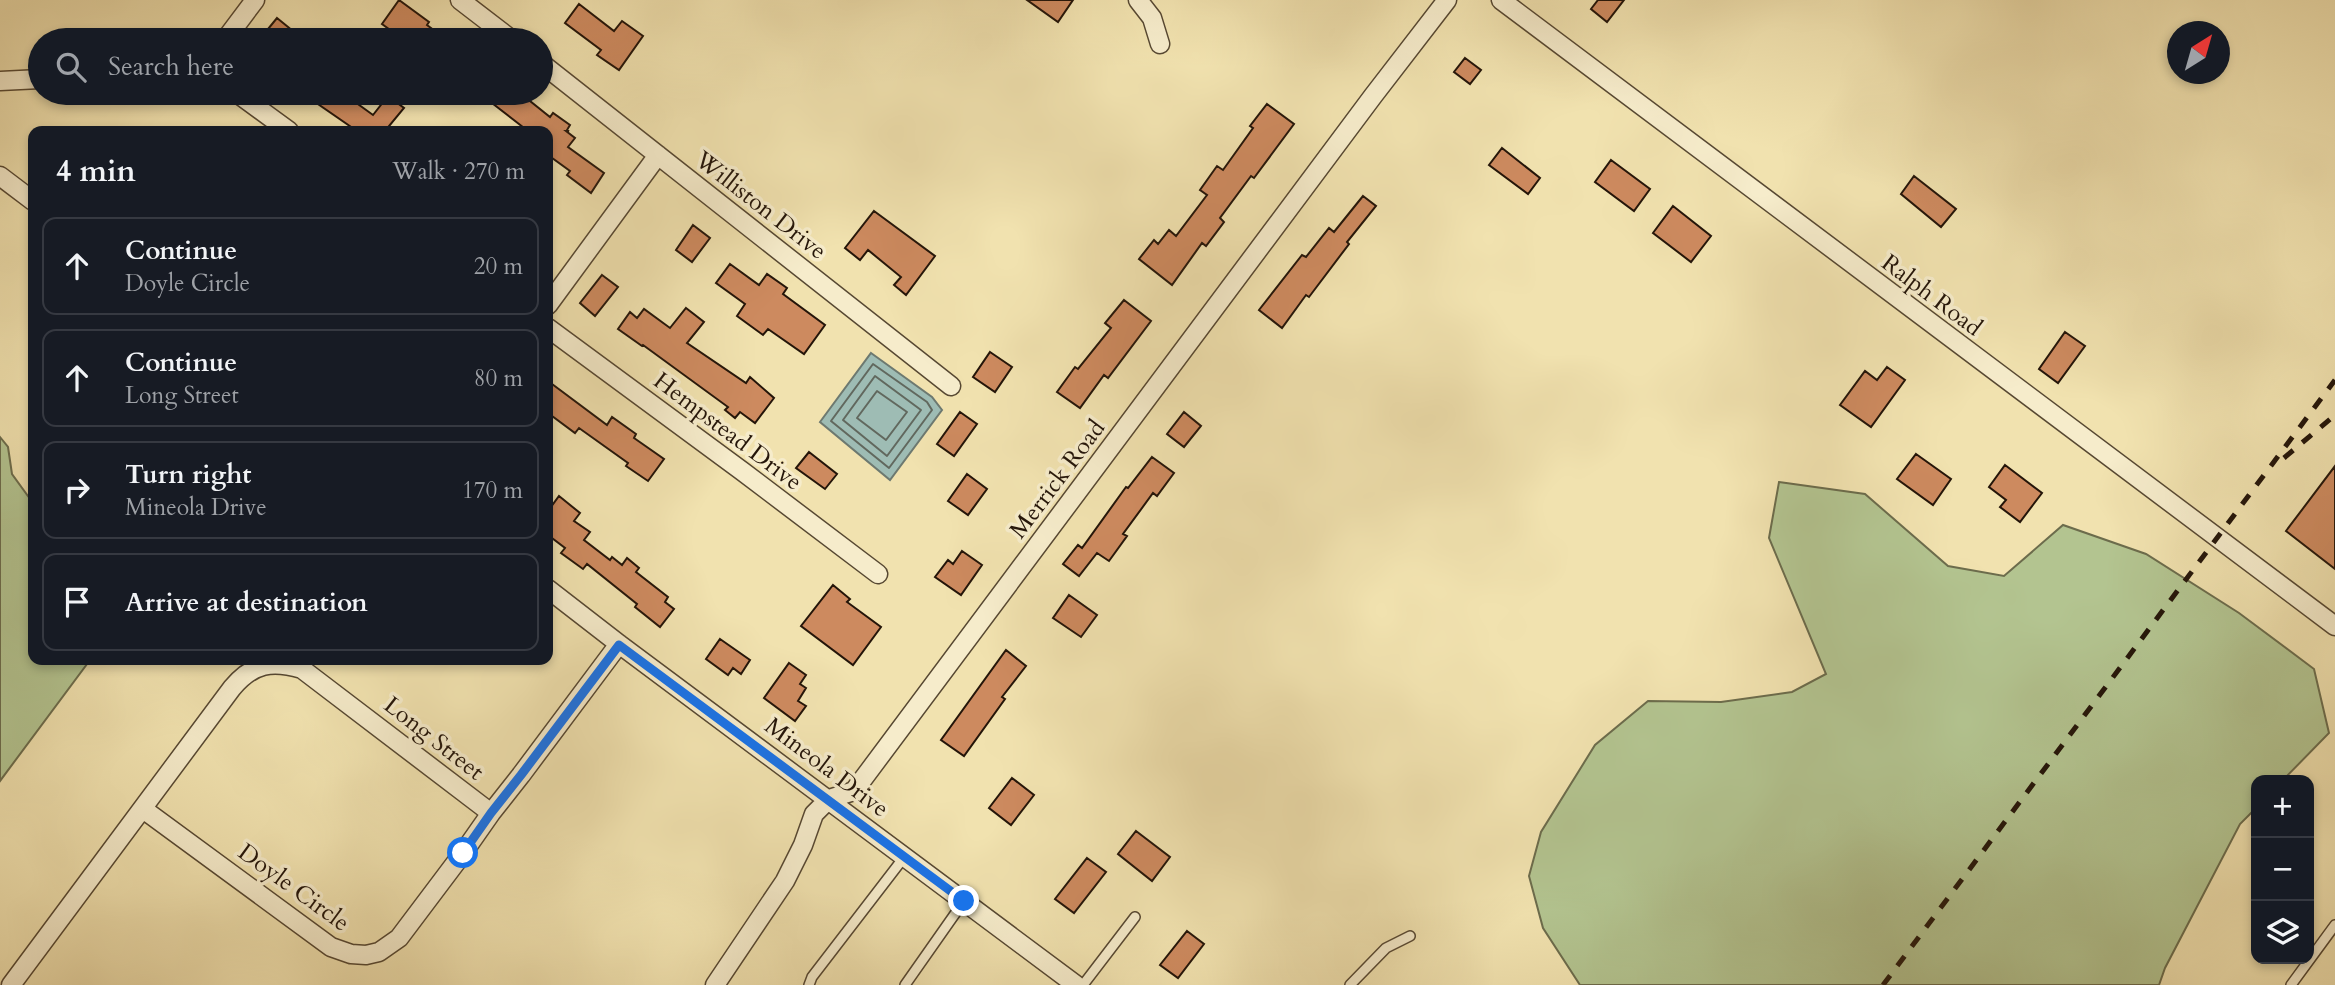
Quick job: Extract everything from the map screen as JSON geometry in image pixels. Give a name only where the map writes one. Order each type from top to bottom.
[{"type":"street","points":[[234,28],[255,0]]},
{"type":"street","points":[[460,0],[496,28]]},
{"type":"street","points":[[1138,0],[1152,18],[1160,44]]},
{"type":"street","name":"Merrick Road","points":[[715,985],[785,881],[803,845],[814,814],[829,799],[854,791],[1447,0]]},
{"type":"street","name":"Ralph Road","points":[[1501,0],[2335,626]]},
{"type":"street","name":"Williston Drive","points":[[553,72],[951,386]]},
{"type":"street","points":[[0,81],[28,80]]},
{"type":"street","points":[[253,105],[282,126]]},
{"type":"street","points":[[553,298],[658,155]]},
{"type":"street","points":[[0,176],[28,197]]},
{"type":"street","name":"Hempstead Drive","points":[[553,332],[878,574]]},
{"type":"street","name":"Mineola Drive","points":[[553,593],[1076,985]]},
{"type":"street","name":"Long Street","points":[[288,665],[302,669],[314,677],[491,813],[619,645]]},
{"type":"street","name":"Long Street","points":[[15,980],[243,675],[265,665]]},
{"type":"street","name":"Doyle Circle","points":[[143,808],[331,947],[351,954],[366,955],[379,952],[399,938],[491,813]]},
{"type":"street","points":[[15,980],[34,985]]},
{"type":"lane","points":[[809,985],[812,977],[905,856]]},
{"type":"lane","points":[[905,985],[964,901]]},
{"type":"lane","points":[[1083,985],[1135,917]]},
{"type":"lane","points":[[2291,985],[2335,925]]},
{"type":"lane","points":[[1350,985],[1386,948],[1410,936]]},
{"type":"green space","points":[[0,437],[8,447],[12,474],[28,496],[28,665],[86,665],[0,781]]},
{"type":"green space","points":[[1779,482],[1865,494],[1948,566],[2004,576],[2063,525],[2146,554],[2239,613],[2314,669],[2329,733],[2288,775],[2251,775],[2251,813],[2240,824],[2165,968],[2159,985],[1580,985],[1543,928],[1529,876],[1541,832],[1595,745],[1648,701],[1721,702],[1792,692],[1826,674],[1769,538]]},
{"type":"water","points":[[871,353],[932,397],[942,410],[890,480],[820,422]]},
{"type":"building","points":[[399,0],[429,22],[427,25],[431,28],[388,28],[382,24]]},
{"type":"building","points":[[1027,0],[1073,0],[1058,22]]},
{"type":"building","points":[[1598,0],[1624,0],[1607,22],[1591,9]]},
{"type":"building","points":[[579,4],[614,31],[622,21],[643,36],[619,70],[597,55],[601,50],[565,23]]},
{"type":"building","points":[[277,18],[289,28],[269,28]]},
{"type":"building","points":[[1465,58],[1481,70],[1470,84],[1454,72]]},
{"type":"building","points":[[1267,104],[1294,124],[1220,218],[1224,222],[1206,246],[1202,243],[1172,285],[1139,259],[1154,240],[1158,244],[1169,230],[1176,236],[1207,195],[1200,190],[1217,166],[1223,170]]},
{"type":"building","points":[[319,105],[359,105],[373,115],[381,105],[400,105],[404,108],[389,126],[350,126]]},
{"type":"building","points":[[494,105],[535,105],[550,117],[553,113],[570,125],[567,130],[569,131],[566,131],[575,138],[568,147],[604,173],[591,193],[567,175],[570,171],[553,159],[553,126],[522,126]]},
{"type":"building","points":[[1502,148],[1540,178],[1528,194],[1489,165]]},
{"type":"building","points":[[1611,160],[1650,189],[1634,211],[1595,182]]},
{"type":"building","points":[[1914,176],[1956,209],[1941,227],[1901,194]]},
{"type":"building","points":[[1363,196],[1376,206],[1309,297],[1306,295],[1282,328],[1259,310],[1302,255],[1306,257],[1329,228],[1334,232]]},
{"type":"building","points":[[1673,206],[1711,236],[1691,262],[1653,233]]},
{"type":"building","points":[[874,211],[935,256],[906,295],[894,285],[901,277],[868,250],[860,260],[845,248]]},
{"type":"building","points":[[693,225],[710,238],[692,262],[676,250]]},
{"type":"building","points":[[730,264],[759,285],[767,274],[787,288],[783,294],[825,325],[804,354],[768,329],[763,335],[737,316],[745,304],[716,283]]},
{"type":"building","points":[[602,275],[618,287],[595,316],[580,303]]},
{"type":"building","points":[[1124,300],[1151,321],[1108,378],[1104,375],[1080,408],[1057,392],[1075,367],[1078,369],[1111,328],[1105,323]]},
{"type":"building","points":[[686,308],[704,322],[687,343],[746,383],[750,377],[774,398],[755,423],[740,412],[735,418],[725,410],[728,407],[618,329],[630,312],[637,318],[644,309],[670,328]]},
{"type":"building","points":[[2065,332],[2085,346],[2058,383],[2039,369]]},
{"type":"building","points":[[990,352],[1012,367],[995,392],[973,377]]},
{"type":"building","points":[[1887,367],[1905,380],[1871,427],[1840,405],[1865,371],[1877,380]]},
{"type":"building","points":[[553,385],[607,425],[612,417],[636,434],[634,438],[664,459],[648,481],[579,428],[575,433],[553,417]]},
{"type":"building","points":[[960,412],[977,424],[954,456],[937,444]]},
{"type":"building","points":[[1184,412],[1201,426],[1184,447],[1167,434]]},
{"type":"building","points":[[809,452],[837,474],[825,489],[796,468]]},
{"type":"building","points":[[1916,454],[1951,479],[1933,505],[1897,479]]},
{"type":"building","points":[[1152,457],[1174,473],[1157,496],[1153,493],[1123,534],[1127,536],[1109,561],[1097,553],[1079,576],[1063,564],[1078,545],[1082,548],[1126,487],[1128,488]]},
{"type":"building","points":[[2005,465],[2042,493],[2020,522],[2000,507],[2006,500],[1989,487]]},
{"type":"building","points":[[2335,466],[2335,569],[2286,531]]},
{"type":"building","points":[[967,474],[987,489],[968,515],[948,501]]},
{"type":"building","points":[[559,496],[580,513],[574,521],[590,532],[584,540],[610,560],[612,557],[622,565],[627,558],[639,568],[636,572],[668,597],[665,602],[674,609],[660,627],[635,607],[637,604],[587,564],[583,569],[561,553],[565,548],[553,539],[553,504]]},
{"type":"building","points":[[962,551],[982,565],[961,595],[935,577],[948,560],[953,564]]},
{"type":"building","points":[[833,585],[850,599],[847,602],[881,627],[853,665],[801,626]]},
{"type":"building","points":[[1069,595],[1097,615],[1081,637],[1053,618]]},
{"type":"building","points":[[720,639],[750,660],[741,674],[733,668],[728,675],[706,659]]},
{"type":"building","points":[[1006,650],[1026,666],[1002,697],[1005,699],[964,756],[941,740]]},
{"type":"building","points":[[789,663],[806,675],[800,684],[806,688],[798,701],[806,706],[795,721],[764,698]]},
{"type":"building","points":[[1012,778],[1034,795],[1011,825],[989,808]]},
{"type":"building","points":[[1136,831],[1170,857],[1152,881],[1118,854]]},
{"type":"building","points":[[1087,858],[1106,872],[1074,913],[1055,899]]},
{"type":"building","points":[[1187,931],[1204,944],[1178,978],[1160,965]]},
{"type":"railway","points":[[1883,985],[2335,380]]},
{"type":"railway","points":[[2284,458],[2335,415]]},
{"type":"route","points":[[463,853],[619,645],[964,901]]}]
